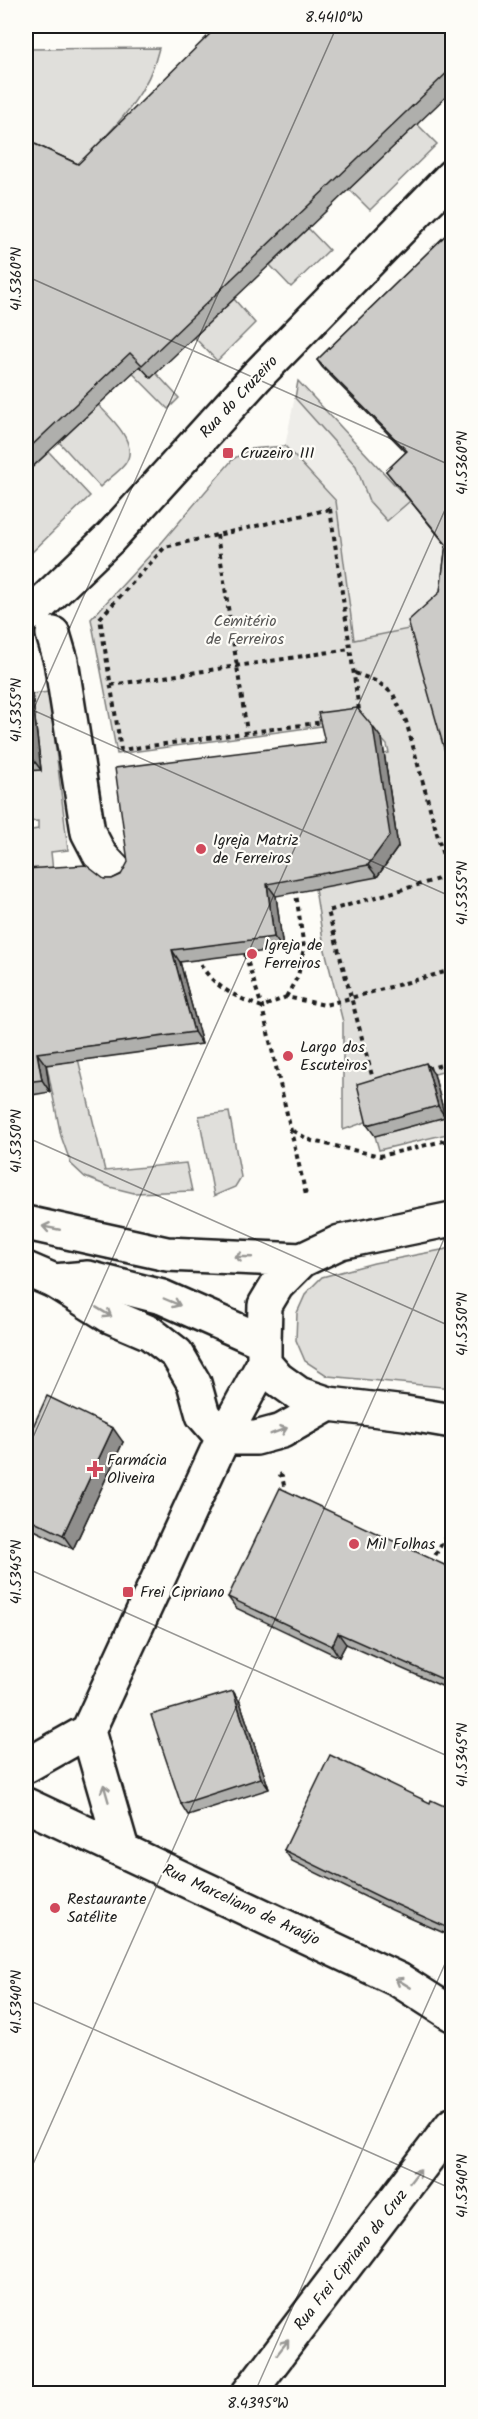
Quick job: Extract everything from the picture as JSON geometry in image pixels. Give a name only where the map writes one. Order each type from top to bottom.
[{"type":"street","name":"Rua do Cruzeiro","points":[[26,616],[110,538],[256,377],[453,176]]},
{"type":"street","points":[[53,634],[61,661],[88,832],[100,855],[117,873]]},
{"type":"street","points":[[26,1766],[88,1731],[264,1352],[265,1305],[277,1284],[302,1260],[340,1242],[453,1219]]},
{"type":"street","points":[[26,1222],[167,1254],[302,1260]]},
{"type":"street","points":[[40,1275],[88,1278],[162,1297],[264,1352],[278,1379],[299,1394],[329,1404],[453,1421]]},
{"type":"street","points":[[40,1275],[110,1316],[150,1333],[177,1354],[195,1383],[203,1415],[223,1438],[256,1438],[282,1431],[329,1404]]},
{"type":"street","points":[[88,1731],[122,1849]]},
{"type":"street","name":"Rua Marceliano de Araújo","points":[[26,1805],[399,1980],[453,2014]]},
{"type":"street","name":"Rua Frei Cipriano da Cruz","points":[[248,2394],[453,2125]]},
{"type":"path","points":[[330,509],[360,717],[121,750],[100,618],[165,547],[217,535],[330,509]]},
{"type":"path","points":[[217,535],[247,732]]},
{"type":"path","points":[[110,685],[350,649]]},
{"type":"path","points":[[354,673],[378,682],[393,694],[406,721],[453,888]]},
{"type":"path","points":[[386,1081],[374,1084],[328,911],[451,876]]},
{"type":"path","points":[[286,997],[298,976],[304,948],[294,879]]},
{"type":"path","points":[[195,953],[201,969],[227,992],[262,1006],[286,997],[325,1005],[453,970]]},
{"type":"path","points":[[245,954],[262,1006],[306,1195]]},
{"type":"path","points":[[419,1072],[453,1062]]},
{"type":"path","points":[[292,1131],[312,1141],[380,1156],[453,1139]]},
{"type":"path","points":[[274,1471],[282,1476],[288,1504]]},
{"type":"path","points":[[428,1568],[453,1525]]},
{"type":"shaded area","points":[[298,381],[420,513],[452,482],[452,769],[413,628],[354,640],[336,501],[285,446]]},
{"type":"green space","points":[[159,48],[153,67],[134,103],[65,179],[26,150],[26,49]]},
{"type":"green space","points":[[417,124],[437,144],[370,210],[349,189]]},
{"type":"green space","points":[[308,228],[329,250],[291,287],[270,265]]},
{"type":"green space","points":[[74,297],[151,378],[156,373],[179,398],[168,409],[70,310]]},
{"type":"green space","points":[[234,299],[255,323],[217,361],[194,337]]},
{"type":"green space","points":[[298,381],[410,501],[387,521],[369,501],[356,466],[295,398]]},
{"type":"green space","points":[[84,391],[117,425],[128,445],[129,455],[125,464],[100,487],[59,442],[92,411]]},
{"type":"green space","name":"Cemitério de Ferreiros","points":[[285,446],[336,501],[354,640],[413,628],[452,769],[452,1069],[365,1095],[371,1120],[343,1130],[343,1022],[324,946],[306,831],[398,847],[384,754],[389,753],[387,745],[365,720],[117,754],[91,619],[163,541],[233,459],[250,449]]},
{"type":"green space","points":[[49,452],[90,496],[26,558],[26,473]]},
{"type":"green space","points":[[49,692],[68,850],[51,852],[54,881],[26,885],[26,831],[38,829],[38,821],[26,822],[26,771],[41,769],[32,694]]},
{"type":"green space","points":[[55,963],[105,1171],[186,1163],[192,1191],[134,1193],[85,1177],[71,1164],[61,1136],[43,1047]]},
{"type":"green space","points":[[229,1112],[241,1177],[235,1187],[214,1196],[199,1116]]},
{"type":"green space","points":[[445,1117],[451,1133],[379,1150],[375,1136]]},
{"type":"green space","points":[[452,1248],[452,1388],[328,1376],[305,1361],[296,1340],[297,1313],[306,1293],[322,1277],[374,1263]]},
{"type":"building","points":[[218,26],[453,26],[453,67],[142,365],[130,353],[26,451],[26,140],[78,164]]},
{"type":"building","points":[[453,228],[453,780],[408,621],[440,592],[446,544],[386,471],[407,451],[317,360]]},
{"type":"building","points":[[26,698],[32,758],[26,758]]},
{"type":"building","points":[[357,708],[373,727],[390,835],[368,865],[267,884],[274,937],[172,950],[194,1032],[37,1053],[42,1080],[26,1082],[26,869],[86,865],[104,879],[112,879],[121,875],[128,862],[115,768],[325,742],[318,713]]},
{"type":"building","points":[[426,1063],[438,1106],[367,1125],[357,1084]]},
{"type":"building","points":[[47,1396],[113,1428],[63,1535],[26,1517],[26,1442]]},
{"type":"building","points":[[280,1488],[453,1569],[453,1675],[449,1682],[338,1633],[332,1646],[228,1597]]},
{"type":"building","points":[[233,1691],[261,1778],[181,1804],[151,1715]]},
{"type":"building","points":[[330,1755],[430,1803],[431,1800],[453,1810],[453,1930],[284,1850]]},
{"type":"place","name":"Cruzeiro III","points":[[228,453]]},
{"type":"place","name":"Igreja Matriz de Ferreiros","points":[[201,849]]},
{"type":"place","name":"Igreja de Ferreiros","points":[[252,954]]},
{"type":"place","name":"Largo dos Escuteiros","points":[[288,1056]]},
{"type":"place","name":"Farmácia Oliveira","points":[[95,1469]]},
{"type":"place","name":"Mil Folhas","points":[[354,1544]]},
{"type":"place","name":"Frei Cipriano","points":[[128,1592]]},
{"type":"place","name":"Restaurante Satélite","points":[[55,1908]]}]
